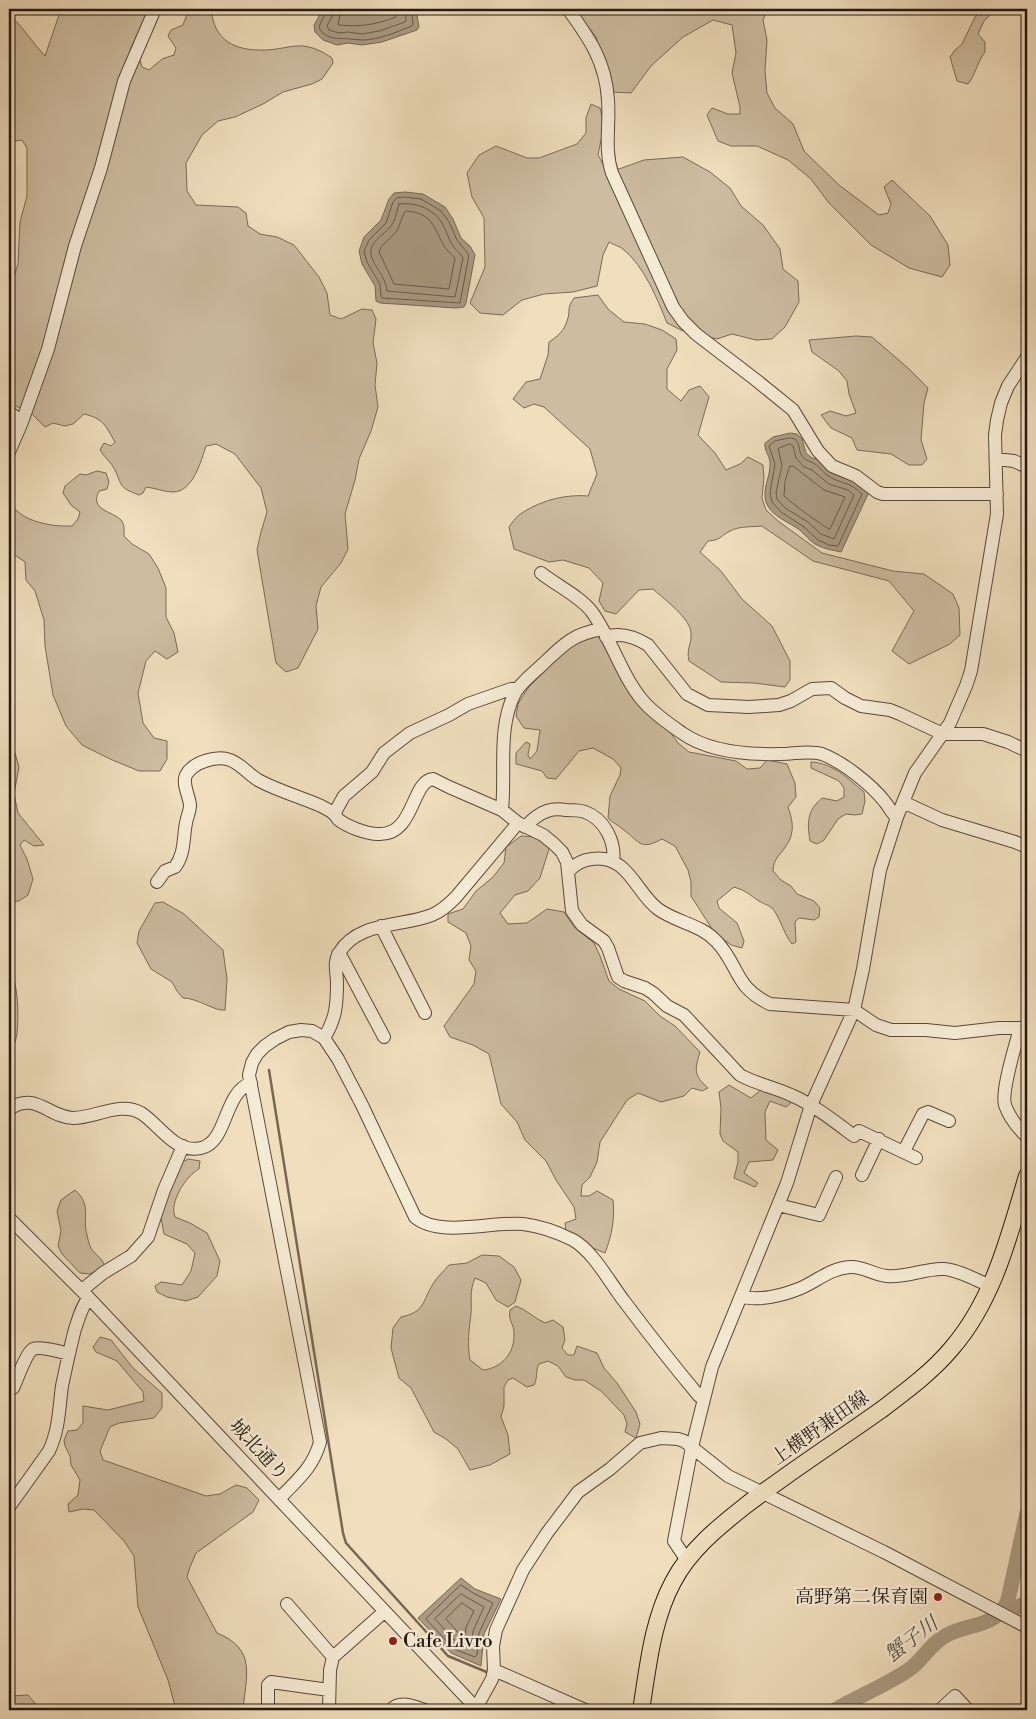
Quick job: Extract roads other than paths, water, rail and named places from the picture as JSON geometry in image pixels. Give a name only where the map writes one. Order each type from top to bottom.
[{"type":"main road","name":"上横野兼田線","points":[[641,1710],[651,1646],[662,1609],[672,1583],[686,1559],[721,1525],[763,1492],[849,1433],[935,1367],[970,1326],[990,1286],[1002,1256],[1027,1176]]},
{"type":"street","points":[[9,452],[22,422],[48,349],[75,246],[101,168],[124,82],[155,9]]},
{"type":"street","points":[[568,9],[589,37],[596,51],[606,85],[608,100],[608,155],[612,173],[673,307],[683,321],[793,410],[818,452],[828,463],[856,476],[876,492],[919,495],[997,494]]},
{"type":"street","points":[[686,1559],[674,1541],[692,1447],[712,1367],[778,1205],[811,1105],[854,1010],[880,870],[897,817],[915,773],[950,723],[971,671],[997,514],[995,435],[1000,403],[1008,386],[1027,358]]},
{"type":"street","points":[[9,412],[22,422]]},
{"type":"street","points":[[996,459],[1014,461],[1027,467]]},
{"type":"street","points":[[541,574],[592,612],[644,702],[683,734],[707,746],[730,750],[772,754],[813,752],[821,754],[845,766],[886,803],[891,812],[897,817]]},
{"type":"street","points":[[502,810],[505,725],[515,694],[564,644],[574,637],[604,633],[627,636],[648,645],[687,694],[708,706],[749,707],[779,705],[812,689],[830,688],[862,706],[890,710],[942,734],[983,734],[1008,742],[1027,751]]},
{"type":"street","points":[[334,814],[344,796],[372,772],[384,753],[410,733],[468,704],[511,689],[518,689]]},
{"type":"street","points":[[157,882],[160,875],[175,867],[182,854],[190,805],[184,782],[186,775],[198,764],[220,758],[230,760],[259,780],[321,806],[334,814],[339,820],[356,828],[377,834],[386,833],[399,826],[405,820],[421,788],[429,779],[433,779],[502,810],[522,825],[543,835],[558,848],[565,857],[569,871],[572,911],[582,925],[604,941],[618,977],[644,988],[684,1015],[740,1075],[750,1081],[792,1095],[811,1105],[854,1136],[859,1130],[916,1158]]},
{"type":"street","points":[[903,802],[942,820],[1027,847]]},
{"type":"street","points":[[324,1038],[336,1013],[337,981],[335,962],[344,945],[353,938],[381,926],[432,915],[445,908],[522,825],[545,811],[554,809],[584,811],[600,823],[609,835],[614,855],[613,862]]},
{"type":"street","points":[[569,871],[574,865],[589,859],[613,862],[628,873],[656,907],[666,914],[698,928],[713,938],[725,952],[742,983],[759,999],[778,1006],[854,1010],[876,1025],[891,1030],[954,1033],[999,1028],[1023,1028],[1010,1067],[1004,1102],[1017,1127],[1027,1136]]},
{"type":"street","points":[[381,926],[425,1013]]},
{"type":"street","points":[[338,954],[342,958],[384,1038]]},
{"type":"street","points":[[279,1499],[310,1466],[316,1456],[320,1442],[249,1075],[257,1054],[275,1039],[289,1032],[312,1031],[324,1038],[338,1059],[362,1105],[415,1217],[428,1225],[443,1227],[521,1224],[540,1227],[575,1241],[583,1247],[598,1265],[668,1359],[700,1396],[704,1398]]},
{"type":"street","points":[[9,1109],[23,1103],[34,1103],[61,1115],[78,1118],[119,1109],[132,1109],[145,1116],[171,1139],[183,1146],[200,1148],[213,1140],[219,1132],[236,1096],[243,1086],[251,1083]]},
{"type":"street","points":[[904,1151],[923,1114],[928,1112],[949,1121]]},
{"type":"street","points":[[862,1176],[879,1139]]},
{"type":"street","points":[[9,1507],[49,1451],[54,1441],[69,1354],[86,1294],[103,1273],[131,1256],[148,1237],[164,1190],[183,1146]]},
{"type":"street","points":[[778,1205],[819,1215],[836,1177]]},
{"type":"street","name":"城北通り","points":[[9,1218],[86,1294],[477,1709]]},
{"type":"street","points":[[741,1296],[755,1298],[782,1294],[800,1289],[824,1275],[850,1267],[887,1276],[944,1269],[954,1271],[990,1286]]},
{"type":"street","points":[[13,1388],[33,1349],[40,1348],[69,1354]]},
{"type":"street","points":[[477,1709],[492,1679],[494,1670],[493,1646],[496,1630],[523,1570],[546,1533],[578,1492],[610,1469],[640,1443],[661,1438],[678,1439],[692,1447],[728,1476],[884,1552],[1027,1627]]},
{"type":"street","points":[[287,1604],[333,1657]]},
{"type":"street","points":[[329,1710],[330,1670],[333,1657],[384,1612]]},
{"type":"street","points":[[494,1670],[585,1710]]},
{"type":"street","points":[[268,1710],[268,1685],[271,1682],[329,1690]]},
{"type":"street","points":[[940,1710],[955,1696],[968,1710]]},
{"type":"street","points":[[391,1710],[396,1705],[402,1705],[425,1710]]},
{"type":"water","points":[[323,9],[416,9],[419,27],[417,30],[382,42],[362,45],[348,43],[337,45],[323,40],[315,32],[314,25]]},
{"type":"water","points":[[394,193],[423,194],[445,207],[453,219],[461,238],[470,246],[475,255],[464,307],[380,303],[376,301],[375,286],[362,264],[359,251],[364,237],[381,220],[389,199]]},
{"type":"water","points":[[790,433],[797,434],[802,439],[806,453],[812,458],[817,459],[834,474],[852,479],[869,492],[841,552],[813,543],[801,531],[776,515],[768,507],[765,493],[770,470],[770,459],[765,443],[773,437]]},
{"type":"water","points":[[461,1578],[475,1589],[501,1599],[484,1634],[481,1666],[451,1653],[418,1618]]},
{"type":"waterway","points":[[269,1070],[346,1543],[448,1656],[489,1673]]},
{"type":"waterway","name":"蟹子川","points":[[835,1710],[907,1671],[941,1638],[955,1631],[982,1624],[997,1616],[1008,1600],[1027,1513]]},
{"type":"waterway","points":[[1005,1608],[1018,1607],[1027,1602]]},
{"type":"place","name":"高野第二保育園","points":[[938,1597]]},
{"type":"place","name":"Cafe Livro","points":[[393,1641]]}]
